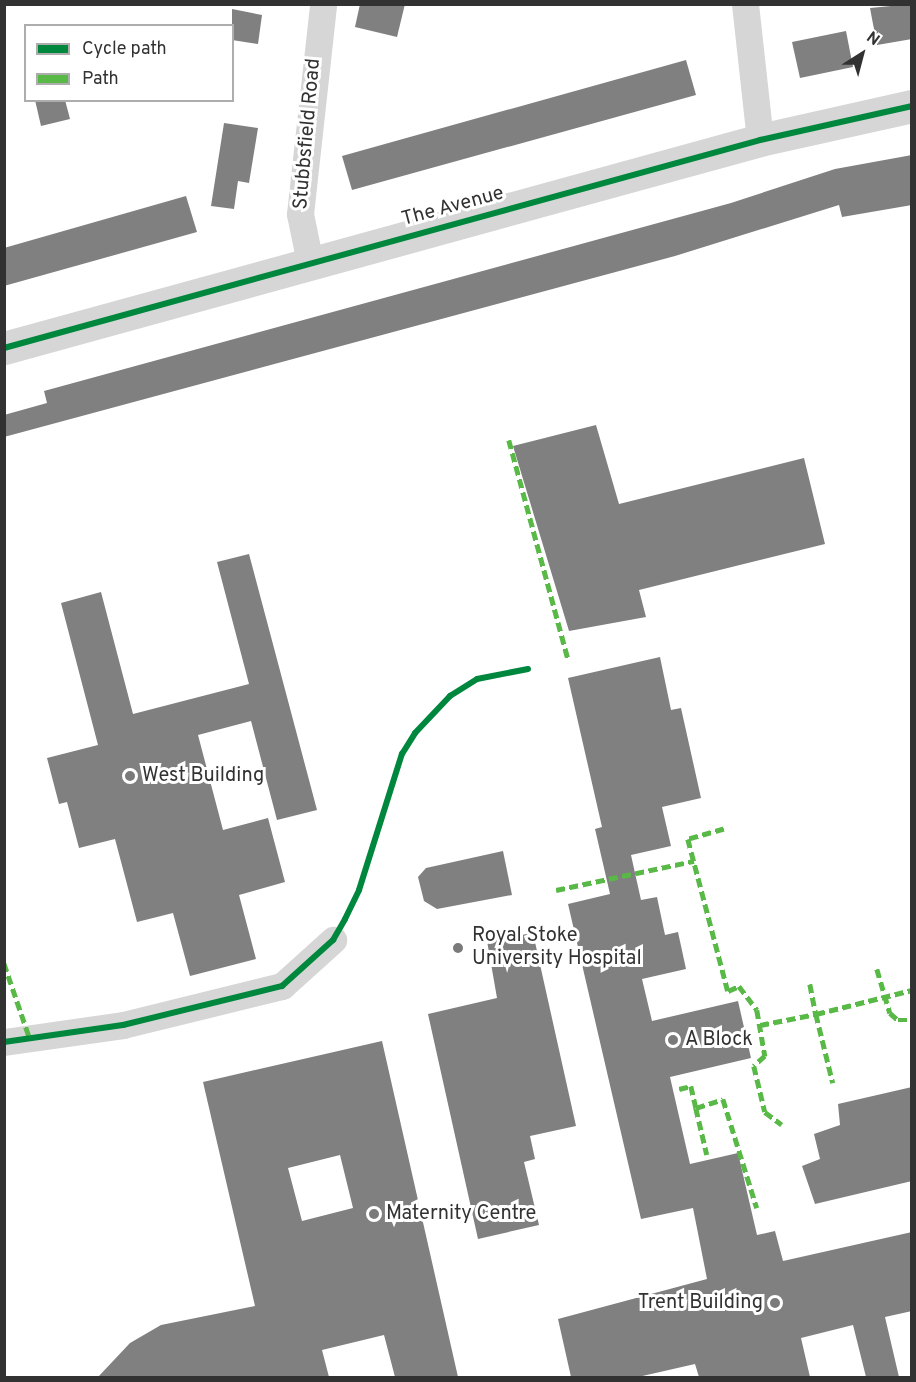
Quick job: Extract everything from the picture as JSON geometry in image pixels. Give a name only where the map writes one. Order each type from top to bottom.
[{"type":"street","name":"Stubbsfield Road","points":[[310,263],[300,214],[323,4]]},
{"type":"street","points":[[745,4],[760,140]]},
{"type":"street","name":"The Avenue","points":[[4,348],[760,140],[912,106]]},
{"type":"street","points":[[4,1042],[132,1023],[282,986],[333,940]]},
{"type":"building","points":[[360,4],[405,4],[397,37],[355,27]]},
{"type":"building","points":[[912,4],[912,39],[877,45],[870,8]]},
{"type":"building","points":[[232,9],[262,15],[258,44],[234,40],[234,24],[232,24]]},
{"type":"building","points":[[846,31],[853,67],[800,78],[792,42]]},
{"type":"building","points":[[686,60],[696,95],[352,190],[342,156]]},
{"type":"building","points":[[35,102],[66,102],[70,119],[41,126]]},
{"type":"building","points":[[224,123],[258,128],[249,183],[238,181],[234,209],[211,206]]},
{"type":"building","points":[[912,155],[912,205],[842,217],[839,205],[675,256],[4,437],[4,415],[47,403],[44,391],[731,203],[835,169]]},
{"type":"building","points":[[186,196],[197,232],[4,286],[4,248]]},
{"type":"building","points":[[596,425],[619,504],[804,458],[825,544],[639,590],[646,617],[569,631],[513,446]]},
{"type":"building","name":"West Building","points":[[249,554],[317,810],[277,820],[251,721],[198,735],[223,830],[268,818],[285,882],[239,895],[256,959],[190,976],[173,913],[137,922],[115,839],[79,848],[67,802],[59,804],[47,758],[98,745],[61,603],[101,592],[133,714],[249,684],[217,562]]},
{"type":"building","points":[[660,657],[671,710],[681,708],[701,798],[662,807],[671,846],[631,855],[641,900],[657,897],[665,935],[678,932],[686,969],[642,979],[652,1021],[738,1001],[751,1058],[670,1077],[690,1164],[738,1153],[757,1235],[775,1231],[783,1261],[912,1232],[912,1311],[885,1317],[899,1377],[866,1377],[853,1325],[801,1338],[810,1377],[699,1377],[695,1364],[638,1377],[571,1377],[558,1319],[707,1279],[693,1208],[641,1219],[568,904],[610,894],[595,829],[602,827],[568,678]]},
{"type":"building","points":[[503,851],[512,895],[437,909],[424,901],[418,877],[426,868]]},
{"type":"building","points":[[533,933],[576,1126],[530,1136],[535,1159],[524,1162],[539,1225],[478,1239],[428,1014],[497,998],[487,941]]},
{"type":"building","name":"Maternity Centre","points":[[382,1041],[458,1377],[395,1377],[384,1335],[322,1350],[329,1377],[98,1377],[130,1343],[161,1325],[255,1306],[203,1082]],"holes":[[[340,1155],[353,1208],[302,1221],[288,1168]]]},
{"type":"building","points":[[912,1087],[912,1181],[815,1204],[802,1166],[820,1159],[814,1134],[840,1125],[838,1104]]},
{"type":"marked path","points":[[509,440],[568,659]]},
{"type":"marked path","points":[[724,829],[688,839],[728,991],[739,986],[757,1010],[765,1056],[754,1066],[765,1112],[782,1125]]},
{"type":"marked path","points":[[556,890],[694,861]]},
{"type":"marked path","points":[[4,963],[30,1039]]},
{"type":"marked path","points":[[877,969],[890,1013],[898,1020],[912,1020]]},
{"type":"marked path","points":[[810,984],[816,1014],[912,990]]},
{"type":"marked path","points":[[760,1025],[816,1014],[833,1083]]},
{"type":"marked path","points":[[679,1089],[691,1086],[696,1108],[723,1099],[757,1208]]},
{"type":"marked path","points":[[696,1108],[707,1155]]},
{"type":"cycle path","points":[[4,348],[760,140],[912,106]]},
{"type":"cycle path","points":[[4,1042],[123,1025],[282,986],[333,940],[345,919],[359,890],[402,754],[415,733],[450,696],[477,679],[528,669]]},
{"type":"place","name":"West Building","points":[[130,776]]},
{"type":"place","name":"Royal Stoke University Hospital","points":[[458,948]]},
{"type":"place","name":"A Block","points":[[673,1040]]},
{"type":"place","name":"Maternity Centre","points":[[374,1214]]},
{"type":"place","name":"Trent Building","points":[[775,1303]]}]
